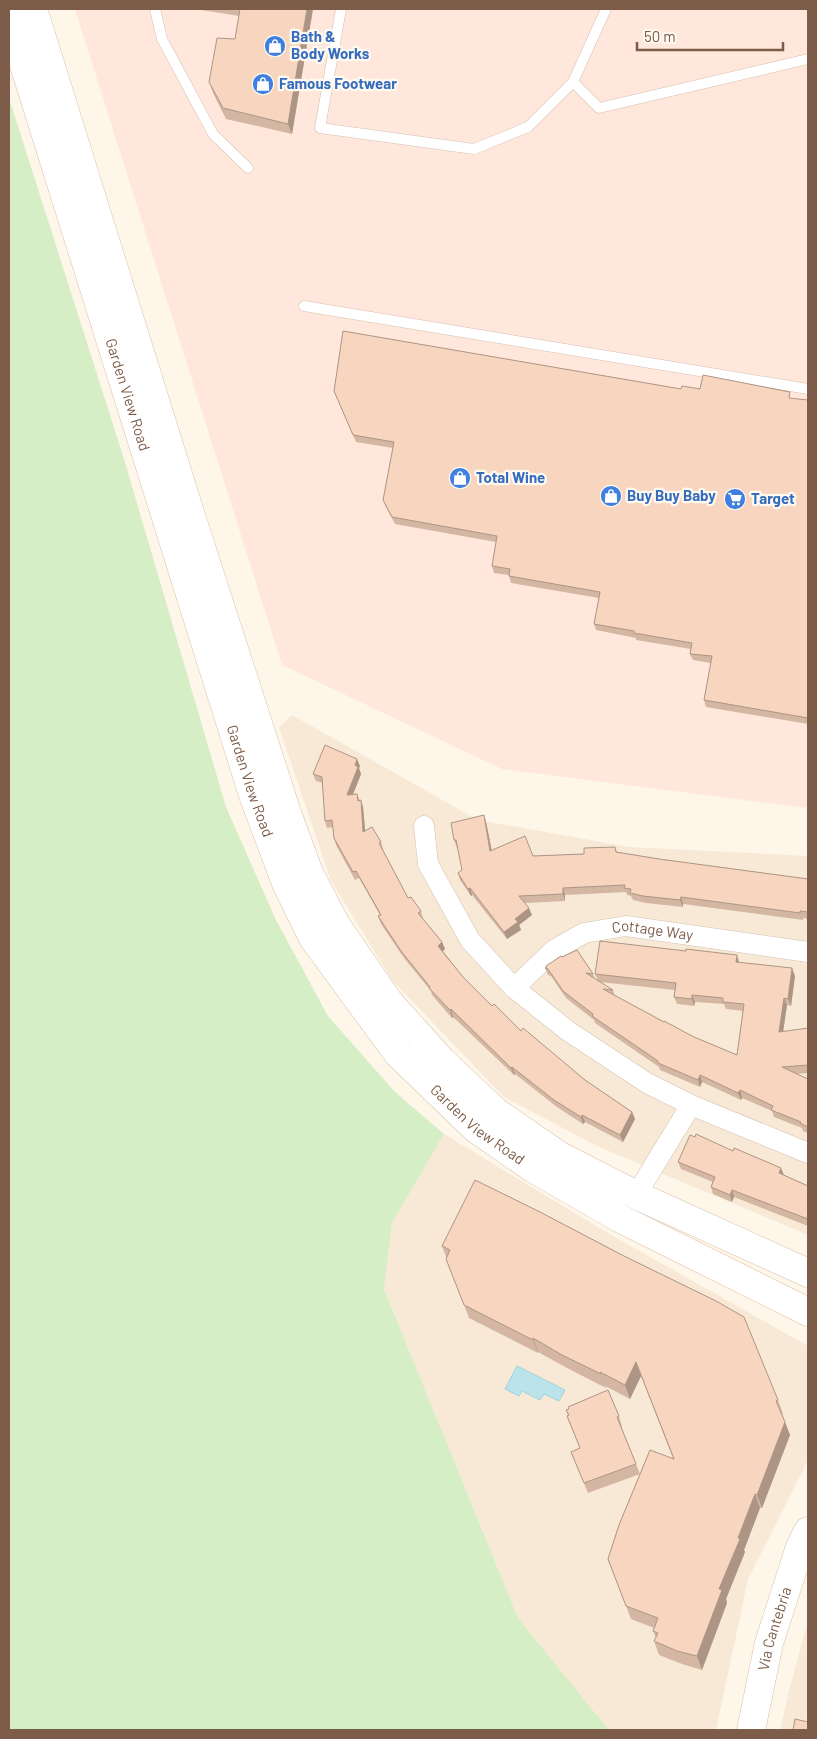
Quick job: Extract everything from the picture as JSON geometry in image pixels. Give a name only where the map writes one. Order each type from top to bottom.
[{"type":"main road","name":"Garden View Road","points":[[33,9],[225,622],[287,813],[309,873],[336,925],[389,1002],[442,1062],[496,1112],[560,1156],[636,1194],[808,1273]]},
{"type":"main road","name":"Garden View Road","points":[[9,17],[253,795],[286,883],[313,938],[398,1054],[476,1129],[534,1169],[621,1220],[808,1312]]},
{"type":"main road","name":"Via Cantebria","points":[[751,1730],[769,1642],[800,1547],[808,1530]]},
{"type":"street","points":[[424,826],[428,864],[470,940],[514,988],[568,1031],[647,1083],[691,1105],[808,1153]]},
{"type":"street","name":"Cottage Way","points":[[514,988],[554,950],[584,933],[626,926],[808,952]]},
{"type":"street","points":[[636,1194],[691,1105]]},
{"type":"lane","points":[[155,9],[162,40],[212,134],[248,168]]},
{"type":"lane","points":[[341,9],[320,128],[474,149],[528,127],[573,82],[606,9]]},
{"type":"lane","points":[[573,82],[599,108],[808,60]]},
{"type":"lane","points":[[304,306],[808,389]]},
{"type":"shaded area","points":[[75,9],[808,9],[808,808],[502,769],[282,665]]},
{"type":"shaded area","points":[[292,715],[478,820],[629,847],[808,856],[808,1235],[597,1146],[504,1097],[392,980],[331,881],[279,727]]},
{"type":"shaded area","points":[[444,1134],[606,1232],[808,1346],[808,1460],[748,1579],[716,1730],[609,1730],[518,1618],[384,1289],[392,1223]]},
{"type":"shaded area","points":[[808,1620],[808,1730],[780,1730],[790,1687]]},
{"type":"green space","points":[[9,98],[124,459],[226,807],[276,920],[328,1016],[395,1092],[444,1134],[392,1223],[384,1289],[518,1618],[609,1730],[9,1730]]},
{"type":"water","points":[[517,1366],[565,1390],[559,1401],[544,1394],[540,1400],[522,1391],[519,1396],[505,1389]]},
{"type":"building","points":[[240,9],[307,9],[288,124],[223,108],[209,82],[217,38],[235,39]]},
{"type":"building","points":[[343,331],[681,389],[682,386],[700,389],[703,375],[790,392],[789,398],[808,400],[808,718],[704,700],[712,656],[690,654],[692,643],[594,624],[600,592],[509,576],[510,569],[492,566],[497,536],[392,517],[383,500],[394,442],[353,435],[334,391]]},
{"type":"building","points":[[325,745],[357,759],[355,765],[358,767],[347,795],[357,794],[358,801],[361,800],[363,832],[372,827],[408,898],[411,897],[421,911],[418,913],[442,942],[438,946],[463,977],[521,1031],[523,1028],[585,1080],[632,1112],[620,1135],[582,1115],[581,1117],[554,1100],[511,1068],[429,988],[401,951],[378,916],[381,915],[356,871],[353,872],[334,838],[332,820],[325,821],[322,777],[313,774]]},
{"type":"building","points":[[484,815],[490,851],[525,836],[533,856],[584,854],[584,848],[615,847],[616,852],[808,879],[808,912],[800,911],[800,913],[681,897],[680,900],[643,896],[630,893],[631,889],[624,888],[625,885],[563,888],[563,894],[519,896],[529,908],[515,919],[518,922],[504,932],[470,888],[468,889],[458,873],[462,870],[451,823]]},
{"type":"building","points":[[600,941],[737,955],[736,962],[792,968],[788,999],[784,998],[779,1032],[808,1028],[808,1065],[782,1067],[808,1079],[808,1127],[801,1122],[771,1110],[773,1106],[740,1090],[738,1093],[700,1075],[698,1080],[658,1063],[658,1061],[592,1016],[593,1014],[563,991],[548,969],[545,968],[561,956],[577,950],[593,974],[586,973],[613,990],[603,989],[694,1037],[737,1055],[744,1004],[723,1002],[723,998],[692,995],[692,999],[674,997],[676,983],[595,974]]},
{"type":"building","points":[[696,1134],[733,1151],[734,1148],[781,1168],[779,1173],[808,1186],[808,1219],[732,1190],[730,1195],[711,1187],[715,1177],[678,1162],[690,1135],[695,1137]]},
{"type":"building","points":[[475,1180],[716,1301],[744,1317],[785,1422],[738,1538],[740,1539],[719,1589],[722,1590],[697,1656],[677,1651],[654,1641],[658,1633],[653,1631],[658,1618],[626,1606],[608,1559],[619,1525],[650,1450],[674,1459],[636,1362],[625,1385],[464,1305],[446,1259],[450,1250],[442,1246]]},
{"type":"building","points":[[608,1390],[636,1464],[584,1483],[571,1452],[580,1448],[566,1410],[569,1409],[568,1407]]},
{"type":"building","points":[[795,1719],[808,1722],[808,1730],[793,1730]]},
{"type":"place","name":"Bath & Body Works","points":[[275,46]]},
{"type":"place","name":"Famous Footwear","points":[[263,84]]},
{"type":"place","name":"Total Wine","points":[[460,478]]},
{"type":"place","name":"Buy Buy Baby","points":[[611,496]]},
{"type":"place","name":"Target","points":[[735,499]]}]
